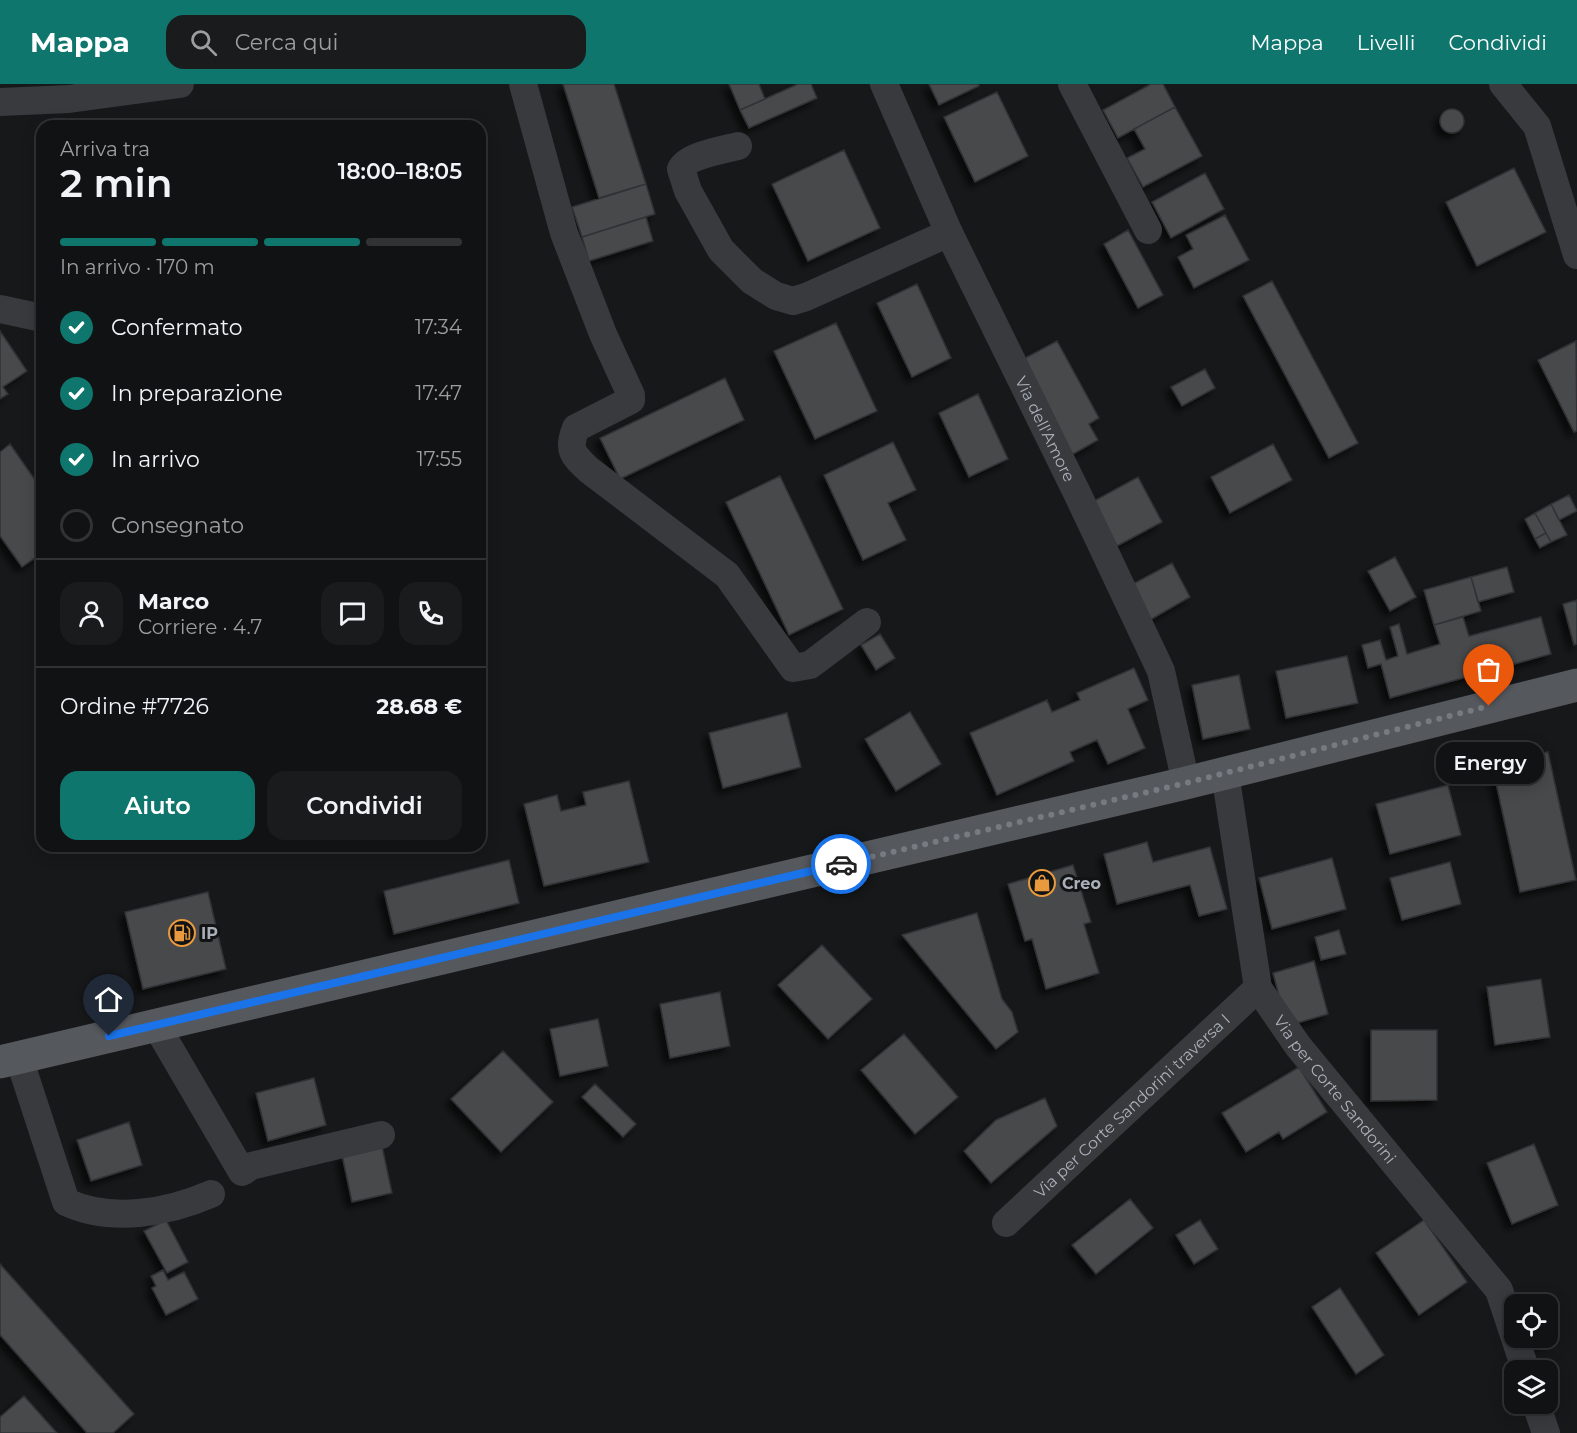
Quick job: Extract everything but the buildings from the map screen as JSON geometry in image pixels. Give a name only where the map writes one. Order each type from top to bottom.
[{"type":"main road","points":[[10,1060],[1186,783],[1577,685]]},
{"type":"street","points":[[0,102],[69,99],[124,88],[180,84]]},
{"type":"street","points":[[523,84],[564,233],[603,334],[631,395],[630,400],[576,428],[571,441],[574,456],[589,470],[727,575],[792,668],[810,665],[867,622]]},
{"type":"street","name":"Via dell'Amore","points":[[884,84],[949,233],[1083,505],[1161,671],[1178,737],[1186,783]]},
{"type":"street","points":[[1072,84],[1148,230]]},
{"type":"street","points":[[1503,84],[1537,126],[1577,255]]},
{"type":"street","points":[[738,146],[695,158],[681,169],[688,191],[721,250],[752,280],[776,296],[793,301],[806,297],[949,233]]},
{"type":"street","points":[[0,309],[36,317]]},
{"type":"street","name":"Via per Corte Sandorini","points":[[1226,772],[1258,988],[1298,1047],[1499,1290],[1522,1360]]},
{"type":"street","name":"Via per Corte Sandorini traversa I","points":[[1006,1223],[1258,988]]},
{"type":"street","points":[[156,1026],[242,1172],[251,1167],[381,1135]]},
{"type":"street","points":[[10,1060],[66,1202],[81,1209],[125,1215],[188,1204],[211,1194]]},
{"type":"street","points":[[1539,1414],[1546,1433]]},
{"type":"way so far","points":[[841,864],[1186,783],[1489,706]]},
{"type":"place","name":"Energy","points":[[1489,706]]},
{"type":"place","name":"Creo","points":[[1042,883]]},
{"type":"place","name":"IP","points":[[182,933]]},
{"type":"route","points":[[109,1036],[841,864]]}]
